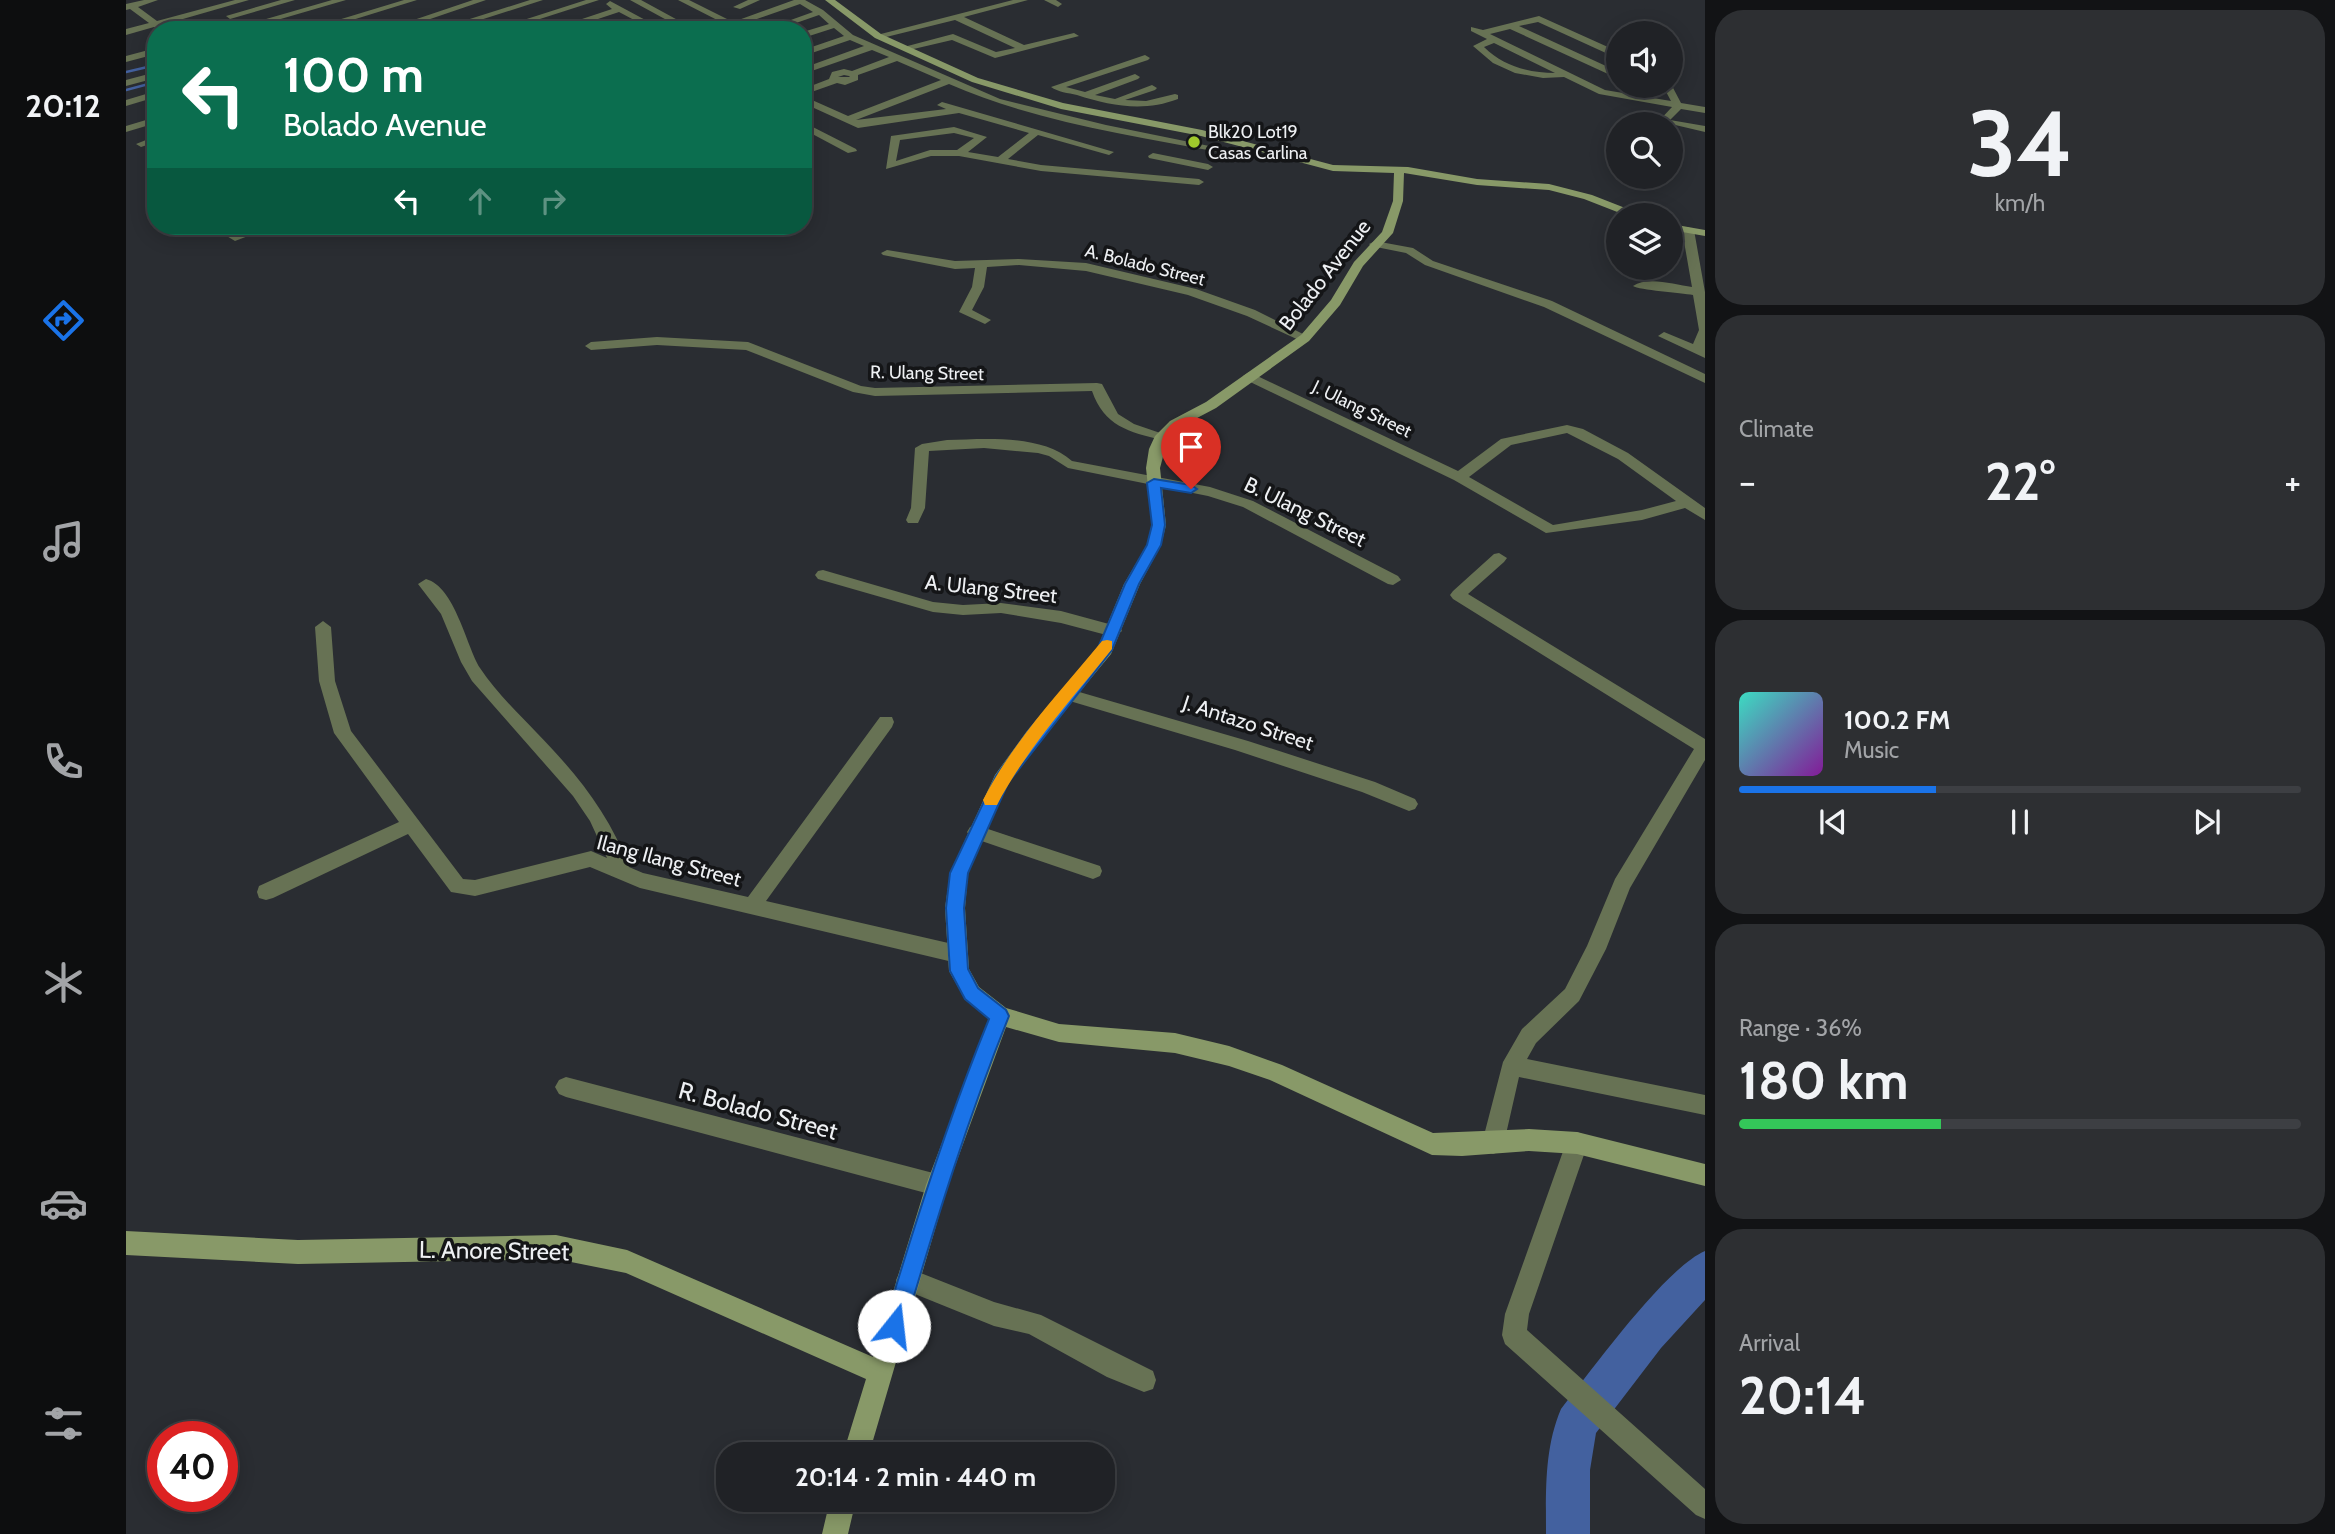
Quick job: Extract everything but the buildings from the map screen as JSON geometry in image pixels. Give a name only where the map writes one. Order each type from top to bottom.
[{"type":"street","points":[[129,6],[154,0]]},
{"type":"street","points":[[207,0],[217,7]]},
{"type":"street","points":[[174,21],[245,0]]},
{"type":"street","points":[[254,0],[285,21]]},
{"type":"street","points":[[216,20],[291,0]]},
{"type":"street","points":[[265,21],[342,0]]},
{"type":"street","points":[[340,21],[413,0]]},
{"type":"street","points":[[453,0],[488,21]]},
{"type":"street","points":[[416,21],[482,0]]},
{"type":"street","points":[[469,21],[539,0]]},
{"type":"street","points":[[527,21],[595,0]]},
{"type":"street","points":[[602,0],[643,21]]},
{"type":"street","points":[[634,0],[675,21]]},
{"type":"street","points":[[682,0],[727,21]]},
{"type":"street","points":[[736,4],[756,0]]},
{"type":"street","points":[[829,0],[878,36],[975,80],[1068,108],[1202,133],[1333,168],[1399,170],[1477,182],[1559,189],[1606,205]]},
{"type":"street","points":[[878,36],[1024,0]]},
{"type":"street","points":[[1048,0],[1058,4]]},
{"type":"street","points":[[742,21],[800,1],[820,12],[850,37],[974,92],[1039,112],[1132,133],[1220,148],[1197,186],[1129,176],[1039,168],[959,153],[930,153],[890,167],[895,138],[954,130],[982,137],[959,153]]},
{"type":"street","points":[[129,6],[150,21]]},
{"type":"street","points":[[176,8],[186,16]]},
{"type":"street","points":[[581,21],[620,9]]},
{"type":"street","points":[[794,21],[820,12]]},
{"type":"street","points":[[956,17],[1023,48]]},
{"type":"street","points":[[1606,50],[1539,19],[1478,31],[1606,93]]},
{"type":"street","points":[[812,32],[835,24]]},
{"type":"street","points":[[1511,26],[1606,70]]},
{"type":"street","points":[[126,32],[147,29]]},
{"type":"street","points":[[905,48],[953,37],[992,55],[1074,36]]},
{"type":"street","points":[[812,50],[850,37]]},
{"type":"street","points":[[1495,39],[1478,46],[1508,66],[1528,75],[1550,77],[1566,74]]},
{"type":"street","points":[[812,68],[870,47]]},
{"type":"street","points":[[126,59],[147,53]]},
{"type":"street","points":[[812,64],[835,77],[851,81],[856,77],[853,74],[896,58]]},
{"type":"street","points":[[1145,58],[1056,87],[1132,104],[1162,102],[1175,97]]},
{"type":"street","points":[[1485,71],[1508,66]]},
{"type":"street","points":[[126,83],[147,77]]},
{"type":"street","points":[[812,88],[835,77]]},
{"type":"street","points":[[1068,108],[1086,94],[1135,77]]},
{"type":"street","points":[[847,120],[947,81]]},
{"type":"street","points":[[1113,101],[1152,88]]},
{"type":"street","points":[[884,105],[911,118],[974,92]]},
{"type":"street","points":[[141,124],[127,108],[147,98]]},
{"type":"street","points":[[1641,98],[1705,110]]},
{"type":"street","points":[[1674,98],[1678,106]]},
{"type":"street","points":[[812,103],[858,125],[958,110]]},
{"type":"street","points":[[942,105],[1036,132],[1065,149],[1109,152]]},
{"type":"street","points":[[1673,112],[1678,106]]},
{"type":"street","points":[[126,128],[147,122]]},
{"type":"street","points":[[1083,173],[1143,122]]},
{"type":"street","points":[[854,163],[852,151],[858,125]]},
{"type":"street","points":[[1683,126],[1705,129]]},
{"type":"street","points":[[812,130],[852,151]]},
{"type":"street","points":[[999,161],[1036,132]]},
{"type":"street","points":[[141,144],[147,142]]},
{"type":"street","points":[[1039,168],[1065,149]]},
{"type":"street","points":[[1129,176],[1155,153],[1208,167]]},
{"type":"street","name":"Bolado Avenue","points":[[1162,436],[1292,350],[1305,338],[1336,302],[1358,264],[1394,219],[1399,170]]},
{"type":"street","points":[[1683,229],[1705,233]]},
{"type":"street","points":[[1664,336],[1701,352],[1705,330],[1688,230]]},
{"type":"street","points":[[1376,244],[1409,250],[1429,263],[1548,304],[1705,379]]},
{"type":"street","name":"A. Bolado Street","points":[[887,253],[929,262],[981,265],[1028,262],[1086,267],[1192,292],[1251,313],[1305,338]]},
{"type":"street","points":[[981,265],[978,287],[965,312],[985,320]]},
{"type":"street","points":[[1639,286],[1700,289]]},
{"type":"street","name":"R. Ulang Street","points":[[591,346],[657,341],[748,346],[858,389],[875,392],[1097,387],[1110,417],[1130,428],[1162,436]]},
{"type":"street","name":"J. Ulang Street","points":[[1249,376],[1459,477],[1551,530],[1642,515],[1689,502]]},
{"type":"street","points":[[1459,477],[1506,442],[1567,429],[1623,456],[1705,514]]},
{"type":"street","points":[[1162,436],[1156,449],[1154,483],[1159,525],[1154,545],[1132,584],[1105,650],[1033,736],[1001,780],[959,873],[955,908],[957,954],[959,971],[972,993],[1000,1016],[1059,1033],[1194,1046],[1275,1072],[1432,1144],[1529,1140],[1577,1143],[1705,1175]]},
{"type":"street","name":"B. Ulang Street","points":[[914,520],[918,508],[920,454],[927,446],[1030,447],[1052,452],[1068,464],[1210,492],[1248,504],[1393,580]]},
{"type":"street","points":[[1493,1143],[1512,1066],[1529,1036],[1572,995],[1596,948],[1622,885],[1704,747],[1458,594],[1499,558]]},
{"type":"street","name":"A. Ulang Street","points":[[823,575],[933,607],[963,610],[1001,608],[1061,617],[1114,631]]},
{"type":"street","points":[[426,584],[449,613],[475,674],[515,724],[561,769],[615,849],[621,870]]},
{"type":"street","name":"Ilang Ilang Street","points":[[323,627],[327,681],[343,733],[410,825],[462,887],[475,888],[592,859],[640,880],[957,954]]},
{"type":"street","name":"J. Antazo Street","points":[[1069,695],[1142,713],[1376,787],[1409,804]]},
{"type":"street","points":[[752,906],[886,722]]},
{"type":"street","points":[[266,892],[410,825]]},
{"type":"street","points":[[976,832],[1093,871]]},
{"type":"street","points":[[860,1442],[937,1185],[967,1096],[1000,1016]]},
{"type":"street","points":[[1512,1066],[1705,1105]]},
{"type":"street","name":"R. Bolado Street","points":[[566,1087],[937,1185]]},
{"type":"street","points":[[1577,1143],[1517,1314],[1514,1335],[1705,1506]]},
{"type":"street","name":"L. Anore Street","points":[[126,1243],[298,1252],[556,1247],[627,1262],[881,1373]]},
{"type":"street","points":[[908,1280],[993,1314],[1033,1323],[1116,1368],[1144,1380]]},
{"type":"street","points":[[835,1534],[840,1512]]},
{"type":"waterway","points":[[126,72],[147,67]]},
{"type":"waterway","points":[[126,90],[147,84]]},
{"type":"waterway","points":[[1568,1534],[1568,1470],[1576,1424],[1647,1334],[1705,1271]]},
{"type":"slow traffic","points":[[991,800],[1001,780],[1033,736],[1107,645]]},
{"type":"place","name":"Blk20 Lot19 Casas Carlina","points":[[1194,142]]},
{"type":"route","points":[[894,1326],[967,1096],[1000,1016],[972,993],[959,971],[955,908],[959,873],[1001,780],[1033,736],[1105,650],[1132,584],[1154,545],[1159,525],[1154,483],[1191,489]]}]
